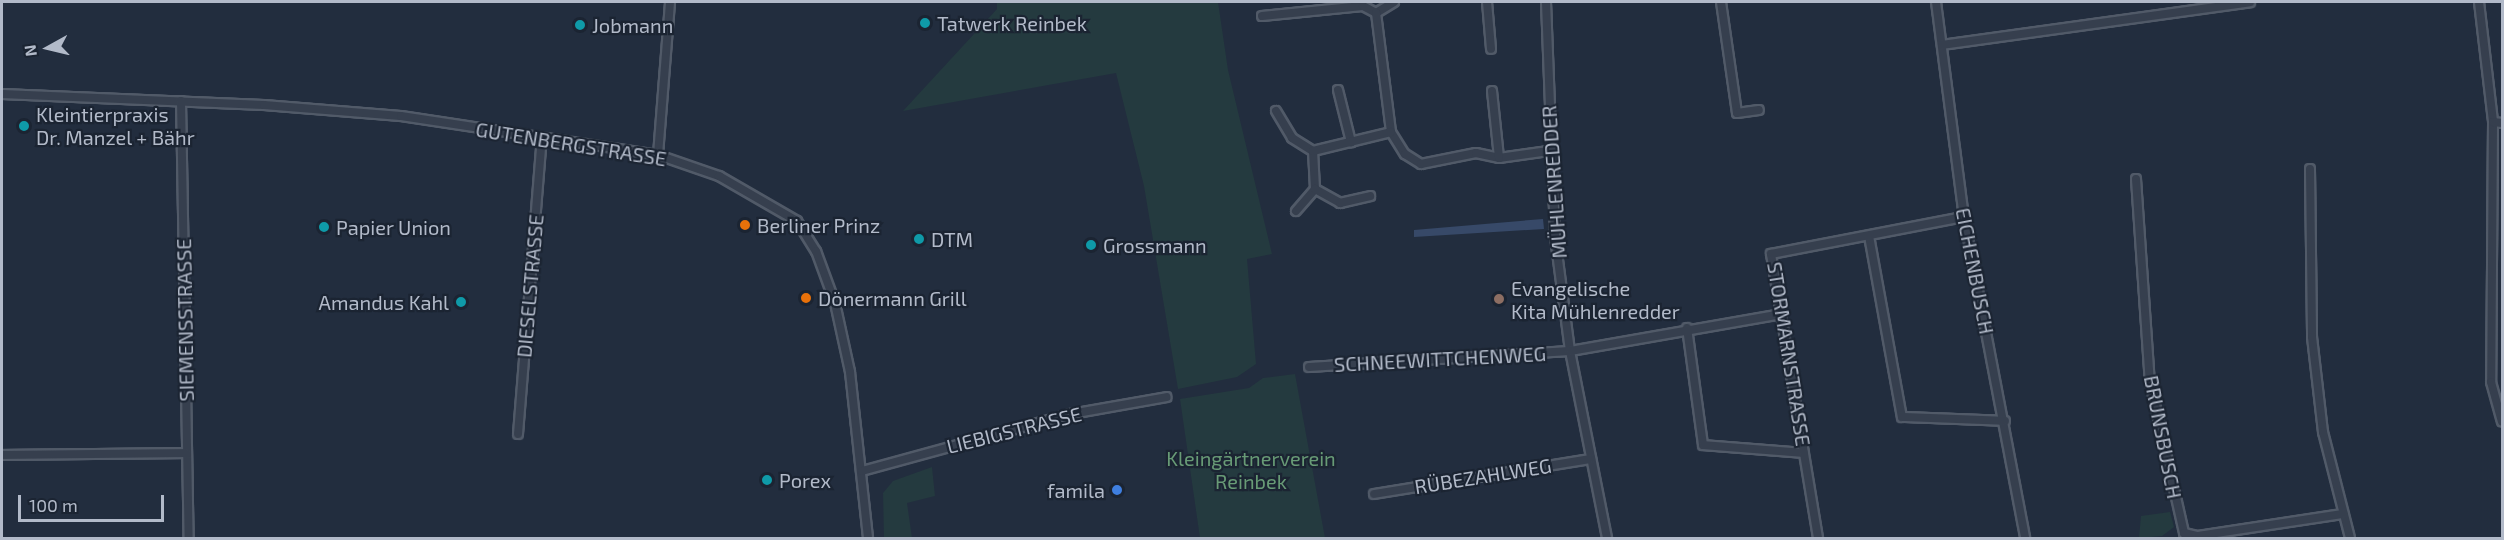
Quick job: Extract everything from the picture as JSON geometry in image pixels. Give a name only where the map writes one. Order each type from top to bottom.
[{"type":"street","points":[[658,155],[670,2]]},
{"type":"street","points":[[1376,13],[1394,2]]},
{"type":"street","points":[[1487,2],[1491,49]]},
{"type":"street","name":"MÜHLENREDDER","points":[[1546,2],[1550,151],[1570,351],[1607,538]]},
{"type":"street","points":[[1720,2],[1737,113],[1759,110]]},
{"type":"street","name":"EICHENBUSCH","points":[[1936,2],[1964,217],[2005,421],[2025,538]]},
{"type":"street","points":[[1942,45],[2250,2]]},
{"type":"street","points":[[2479,2],[2493,122],[2491,382],[2502,422]]},
{"type":"street","points":[[1262,16],[1323,5],[1363,6],[1376,13]]},
{"type":"street","points":[[1376,13],[1391,132],[1405,153],[1421,164],[1476,153],[1499,158],[1550,151]]},
{"type":"street","points":[[1338,90],[1351,142]]},
{"type":"street","points":[[1492,91],[1499,158]]},
{"type":"street","name":"GUTENBERGSTRASSE","points":[[2,94],[181,101],[401,116],[658,155],[719,176],[771,203],[797,221],[816,251],[848,362],[868,538]]},
{"type":"street","name":"SIEMENSSTRASSE","points":[[181,101],[189,538]]},
{"type":"street","points":[[1276,111],[1292,138],[1313,151],[1391,132]]},
{"type":"street","points":[[2493,122],[2502,123]]},
{"type":"street","name":"DIESELSTRASSE","points":[[518,434],[542,138]]},
{"type":"street","points":[[1296,211],[1315,189],[1313,151]]},
{"type":"street","points":[[2310,169],[2312,337],[2323,432],[2350,538]]},
{"type":"street","name":"BRUNSBUSCH","points":[[2136,179],[2150,382],[2184,533],[2197,536],[2343,514]]},
{"type":"street","points":[[1315,189],[1340,203],[1370,196]]},
{"type":"street","name":"STORMARNSTRASSE","points":[[1818,538],[1771,254],[1964,217]]},
{"type":"street","points":[[1869,236],[1902,417],[2005,421]]},
{"type":"street","name":"SCHNEEWITTCHENWEG","points":[[1310,367],[1570,351],[1687,328],[1781,314]]},
{"type":"street","points":[[1687,328],[1703,445],[1804,453]]},
{"type":"street","name":"LIEBIGSTRASSE","points":[[862,471],[1071,414],[1167,397]]},
{"type":"street","points":[[2,455],[187,453]]},
{"type":"street","name":"RÜBEZAHLWEG","points":[[1374,494],[1591,459]]},
{"type":"green space","name":"Kleingärtnerverein Reinbek","points":[[997,2],[1218,2],[1228,70],[1272,254],[1247,259],[1256,364],[1237,377],[1178,389],[1144,186],[1116,73],[903,111],[997,9]]},
{"type":"green space","name":"Kleingärtnerverein Reinbek","points":[[1295,374],[1325,538],[1200,538],[1180,399],[1249,388],[1263,378]]},
{"type":"green space","points":[[932,467],[935,496],[907,503],[912,538],[884,538],[883,493],[893,481]]},
{"type":"green space","points":[[2170,512],[2174,527],[2162,536],[2139,538],[2141,516]]},
{"type":"water","points":[[1543,219],[1544,229],[1414,237],[1414,230]]},
{"type":"place","name":"Tatwerk Reinbek","points":[[925,23]]},
{"type":"place","name":"Jobmann","points":[[580,25]]},
{"type":"place","name":"Kleintierpraxis Dr. Manzel + Bähr","points":[[24,126]]},
{"type":"place","name":"Berliner Prinz","points":[[745,225]]},
{"type":"place","name":"Papier Union","points":[[324,227]]},
{"type":"place","name":"DTM","points":[[919,239]]},
{"type":"place","name":"Grossmann","points":[[1091,245]]},
{"type":"place","name":"Dönermann Grill","points":[[806,298]]},
{"type":"place","name":"Evangelische Kita Mühlenredder","points":[[1499,299]]},
{"type":"place","name":"Amandus Kahl","points":[[461,302]]},
{"type":"place","name":"Porex","points":[[767,480]]},
{"type":"place","name":"famila","points":[[1117,490]]}]
